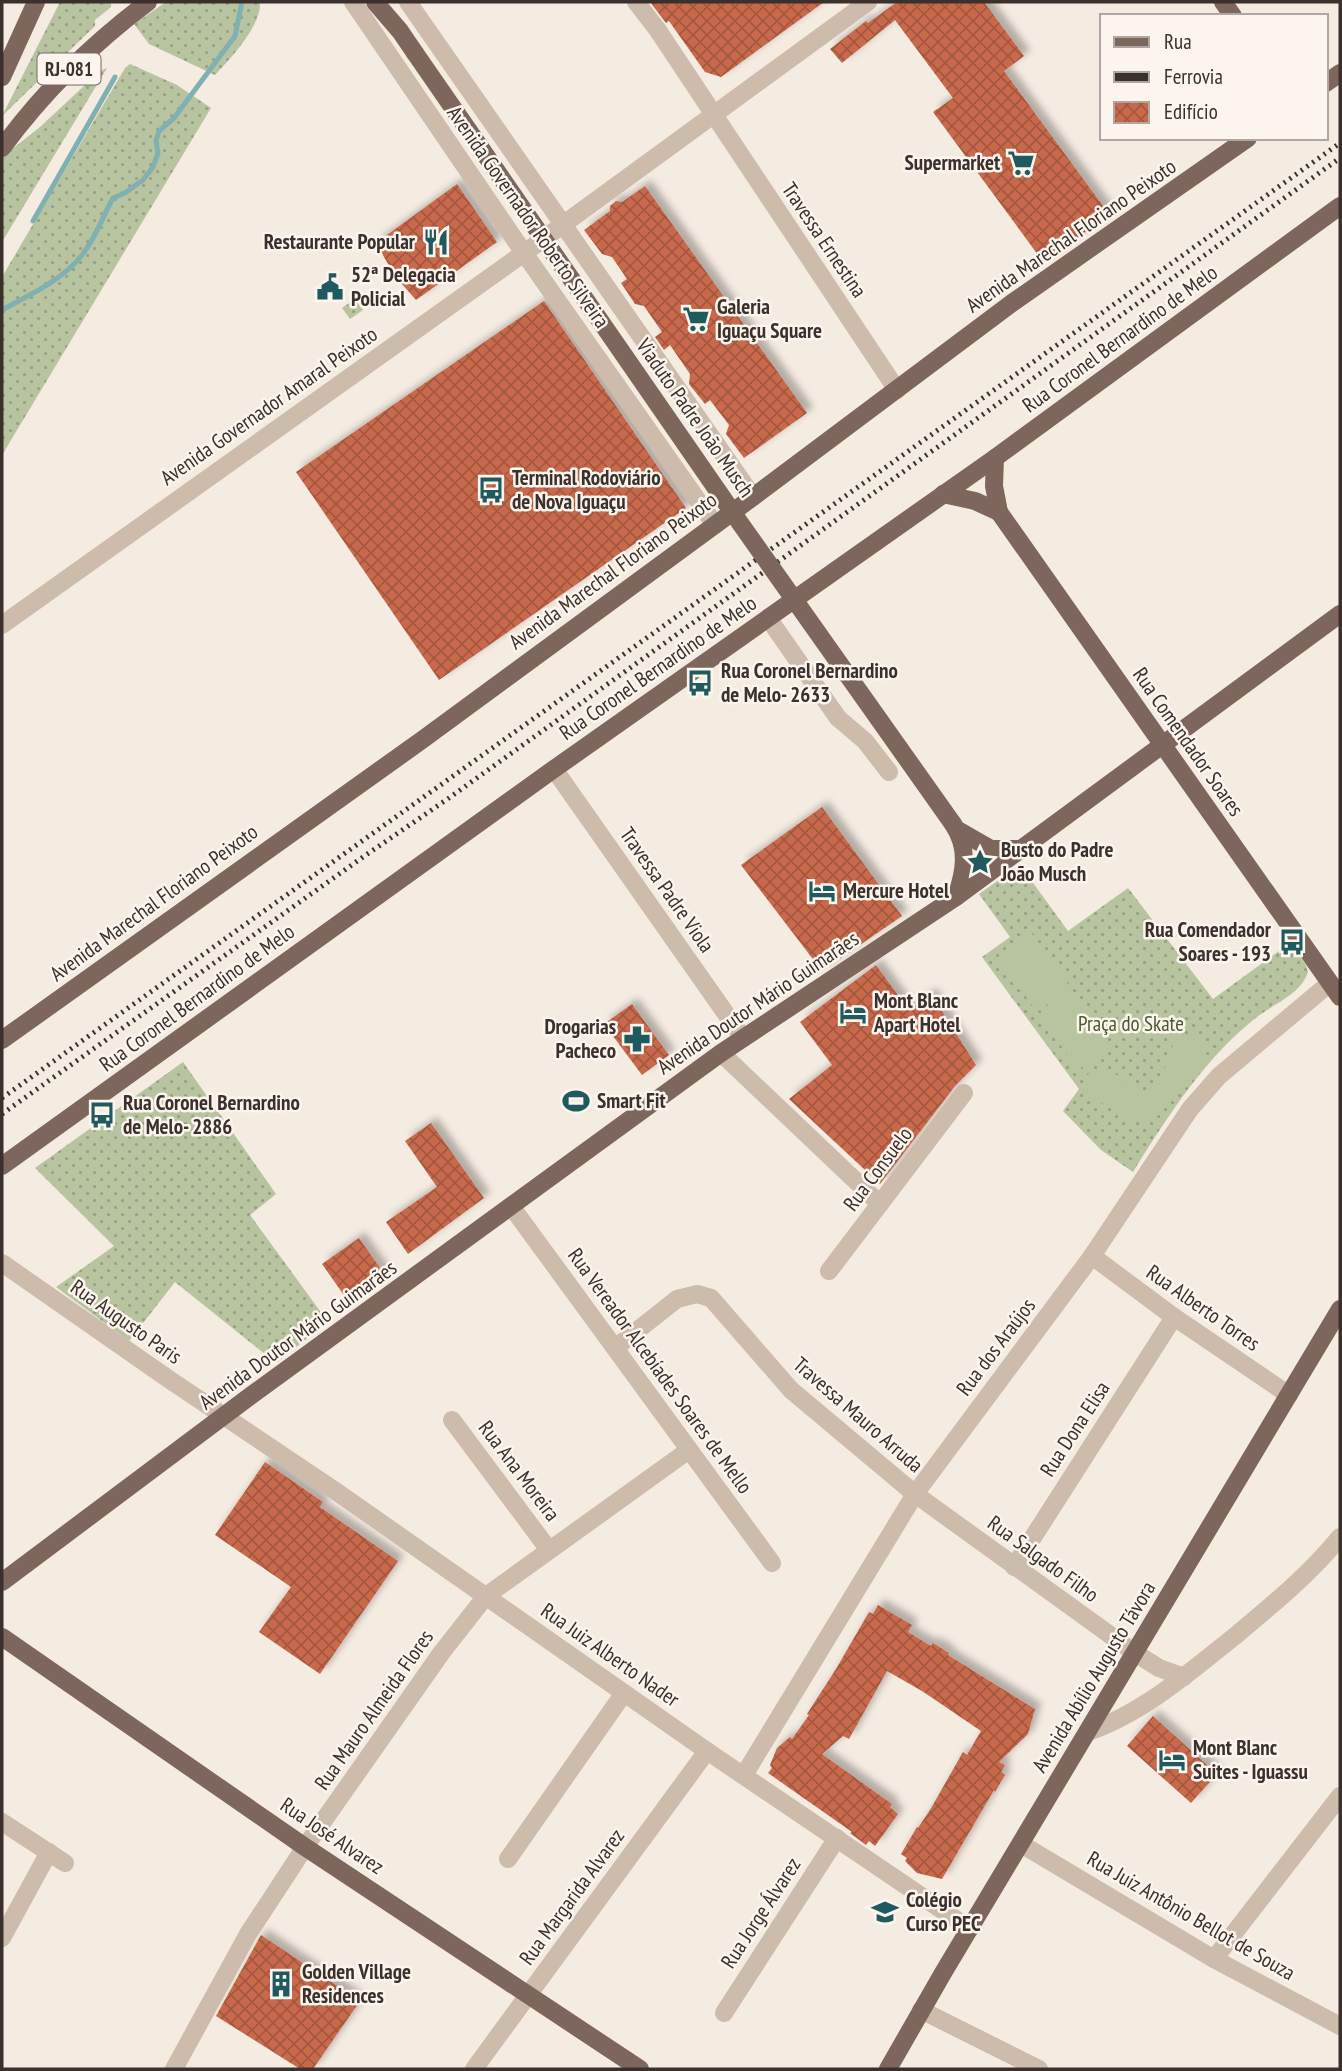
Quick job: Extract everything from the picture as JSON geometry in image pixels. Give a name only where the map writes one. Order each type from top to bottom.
[{"type":"main road","name":"RJ-081","points":[[2,77],[36,2]]},
{"type":"main road","name":"RJ-081","points":[[2,148],[29,111],[63,75],[148,2]]},
{"type":"main road","name":"Viaduto Padre João Musch","points":[[375,2],[400,31],[740,523],[955,826],[965,854],[965,868],[956,897]]},
{"type":"main road","name":"Viaduto Padre João Musch","points":[[386,2],[400,31]]},
{"type":"main road","name":"Avenida Marechal Floriano Peixoto","points":[[2,1038],[422,740],[754,497],[1012,303],[1245,140]]},
{"type":"main road","name":"Rua Coronel Bernardino de Melo","points":[[2,1166],[554,769],[995,458],[1340,206]]},
{"type":"main road","name":"Rua Comendador Soares","points":[[995,458],[994,486],[999,512],[1335,990]]},
{"type":"main road","points":[[943,494],[975,501],[999,512]]},
{"type":"main road","name":"Avenida Doutor Mário Guimarães","points":[[2,1582],[721,1053],[956,897],[1340,614]]},
{"type":"main road","name":"Viaduto Padre João Musch","points":[[955,826],[991,849],[1022,849]]},
{"type":"main road","name":"Avenida Abílio Augusto Távora","points":[[888,2069],[1340,1309]]},
{"type":"main road","name":"Rua José Alvarez","points":[[2,1637],[305,1847],[640,2069]]},
{"type":"street","name":"Avenida Governador Roberto Silveira","points":[[353,2],[524,253],[715,525]]},
{"type":"street","name":"Avenida Governador Roberto Silveira","points":[[408,2],[754,497]]},
{"type":"street","name":"Travessa Ernestina","points":[[636,2],[897,390]]},
{"type":"street","name":"Avenida Governador Amaral Peixoto","points":[[2,625],[564,225],[868,2]]},
{"type":"street","points":[[768,618],[838,718],[865,741],[889,772]]},
{"type":"street","name":"Travessa Padre Viola","points":[[554,769],[743,1038]]},
{"type":"street","name":"Rua dos Araújos","points":[[744,1775],[915,1494],[1092,1256],[1201,1095],[1233,1064],[1335,990]]},
{"type":"street","points":[[721,1053],[880,1204]]},
{"type":"street","name":"Rua Consuelo","points":[[829,1271],[964,1093]]},
{"type":"street","name":"Rua Vereador Alcebíades Soares de Mello","points":[[511,1206],[772,1563]]},
{"type":"street","name":"Rua Alberto Torres","points":[[1092,1256],[1174,1317],[1289,1395]]},
{"type":"street","name":"Rua Augusto Paris","points":[[2,1263],[226,1416]]},
{"type":"street","name":"Travessa Mauro Arruda","points":[[615,1348],[677,1298],[697,1294],[711,1298],[791,1390],[915,1494]]},
{"type":"street","name":"Rua Dona Elisa","points":[[1014,1567],[1174,1317]]},
{"type":"street","name":"Rua Juiz Alberto Nader","points":[[226,1416],[707,1751],[970,1929]]},
{"type":"street","name":"Rua Ana Moreira","points":[[452,1420],[549,1550]]},
{"type":"street","name":"Rua Mauro Almeida Flores","points":[[174,2069],[248,1934],[305,1847],[442,1652],[486,1596],[689,1450]]},
{"type":"street","name":"Rua Salgado Filho","points":[[915,1494],[1135,1653],[1159,1668],[1184,1677]]},
{"type":"street","points":[[1088,1732],[1111,1724],[1184,1677],[1312,1570],[1340,1537]]},
{"type":"street","points":[[508,1860],[624,1693]]},
{"type":"street","name":"Rua Margarida Alvarez","points":[[474,2069],[707,1751]]},
{"type":"street","points":[[1214,1959],[1340,1796]]},
{"type":"street","points":[[2,1822],[65,1863]]},
{"type":"street","name":"Rua Jorge Álvarez","points":[[724,2013],[837,1838]]},
{"type":"street","name":"Rua Juiz Antônio Bellot de Souza","points":[[1021,1844],[1214,1959],[1340,2026]]},
{"type":"street","points":[[2,1938],[49,1852]]},
{"type":"street","points":[[921,2010],[1039,2069]]},
{"type":"green space","points":[[60,2],[105,2],[111,3],[111,7],[95,20],[95,26],[2,116]]},
{"type":"green space","points":[[166,2],[260,2],[251,31],[215,75],[149,44],[134,24]]},
{"type":"green space","points":[[130,64],[177,85],[211,108],[2,455],[2,277],[125,68]]},
{"type":"green space","points":[[107,68],[2,242],[2,161],[7,153],[40,127],[100,71]]},
{"type":"green space","points":[[355,299],[363,310],[350,319],[342,308]]},
{"type":"green space","name":"Praça do Skate","points":[[1020,865],[1068,931],[1128,888],[1213,999],[1290,943],[1306,965],[1308,972],[1300,986],[1241,1030],[1206,1067],[1133,1172],[1101,1150],[1063,1111],[1079,1089],[982,957],[1010,937],[979,894]]},
{"type":"green space","points":[[1031,932],[1071,988],[1037,1012],[998,957]]},
{"type":"green space","points":[[1072,990],[1112,1046],[1078,1070],[1039,1015]]},
{"type":"green space","points":[[1180,1035],[1200,1037],[1207,1044],[1206,1059],[1157,1117],[1146,1123],[1132,1121],[1100,1102],[1088,1091],[1084,1082],[1088,1075],[1095,1069],[1106,1067],[1140,1092],[1148,1092],[1159,1084],[1173,1044]]},
{"type":"green space","points":[[183,1062],[276,1194],[250,1215],[328,1322],[276,1363],[175,1282],[129,1341],[56,1287],[114,1246],[35,1168]]},
{"type":"building","points":[[650,2],[824,2],[721,77],[705,72],[669,21],[666,23]]},
{"type":"building","name":"Supermarket","points":[[897,2],[984,2],[1024,56],[1004,71],[1109,214],[1044,263],[933,112],[953,98],[895,20],[842,63],[830,49],[866,21],[868,23]]},
{"type":"building","name":"Restaurante Popular","points":[[457,184],[497,242],[416,300],[395,276],[376,243]]},
{"type":"building","name":"Galeria Iguaçu Square","points":[[645,186],[807,413],[744,458],[726,434],[729,425],[710,400],[705,404],[689,384],[690,374],[670,345],[664,350],[655,337],[662,332],[644,306],[635,304],[621,283],[627,279],[612,257],[602,254],[584,230],[610,211],[610,206],[616,201],[622,202]]},
{"type":"building","name":"Terminal Rodoviário de Nova Iguaçu","points":[[544,301],[686,508],[439,680],[296,472]]},
{"type":"building","name":"Mercure Hotel","points":[[822,807],[902,916],[822,971],[741,865]]},
{"type":"building","points":[[876,965],[909,1010],[931,994],[976,1065],[955,1086],[880,1184],[789,1099],[832,1065],[800,1022]]},
{"type":"building","name":"Drogarias Pacheco","points":[[632,1004],[669,1055],[642,1075],[604,1024]]},
{"type":"building","points":[[431,1123],[484,1198],[408,1254],[386,1222],[437,1187],[405,1141]]},
{"type":"building","points":[[359,1238],[385,1275],[348,1301],[322,1264]]},
{"type":"building","points":[[265,1462],[323,1502],[320,1507],[398,1561],[320,1674],[259,1632],[291,1587],[215,1535]]},
{"type":"building","points":[[878,1605],[912,1625],[908,1632],[931,1646],[933,1643],[1035,1709],[1028,1734],[999,1762],[1005,1765],[1001,1772],[1005,1775],[942,1879],[917,1873],[901,1854],[963,1752],[967,1755],[981,1731],[922,1691],[887,1671],[849,1739],[843,1736],[822,1754],[892,1804],[890,1807],[898,1814],[875,1846],[869,1841],[866,1845],[850,1833],[852,1832],[768,1773],[777,1748],[790,1737],[792,1739],[809,1715],[807,1714],[869,1612],[873,1614]]},
{"type":"building","name":"Mont Blanc Suites - Iguassu","points":[[1153,1716],[1217,1774],[1191,1803],[1127,1746]]},
{"type":"building","name":"Golden Village Residences","points":[[261,1935],[360,2001],[313,2069],[300,2069],[216,2016]]},
{"type":"waterway","points":[[2,310],[45,286],[74,264],[91,242],[113,198],[143,180],[153,167],[158,153],[156,141],[159,131],[174,118],[235,36],[242,2]]},
{"type":"waterway","points":[[33,221],[115,77]]},
{"type":"railway","points":[[2,1098],[1340,143]]},
{"type":"railway","points":[[2,1114],[449,798],[1340,158]]},
{"type":"place","name":"Supermarket","points":[[1021,163]]},
{"type":"place","name":"Restaurante Popular","points":[[436,242]]},
{"type":"place","name":"52ª Delegacia Policial","points":[[330,287]]},
{"type":"place","name":"Galeria Iguaçu Square","points":[[696,319]]},
{"type":"place","name":"Terminal Rodoviário de Nova Iguaçu","points":[[491,490]]},
{"type":"place","name":"Rua Coronel Bernardino de Melo- 2633","points":[[700,683]]},
{"type":"place","name":"Busto do Padre João Musch","points":[[980,862]]},
{"type":"place","name":"Mercure Hotel","points":[[822,891]]},
{"type":"place","name":"Rua Comendador Soares - 193","points":[[1292,942]]},
{"type":"place","name":"Mont Blanc Apart Hotel","points":[[853,1013]]},
{"type":"place","name":"Drogarias Pacheco","points":[[637,1039]]},
{"type":"place","name":"Smart Fit","points":[[576,1101]]},
{"type":"place","name":"Rua Coronel Bernardino de Melo- 2886","points":[[102,1115]]},
{"type":"place","name":"Mont Blanc Suites - Iguassu","points":[[1172,1760]]},
{"type":"place","name":"Colégio Curso PEC","points":[[885,1912]]},
{"type":"place","name":"Golden Village Residences","points":[[281,1984]]}]
